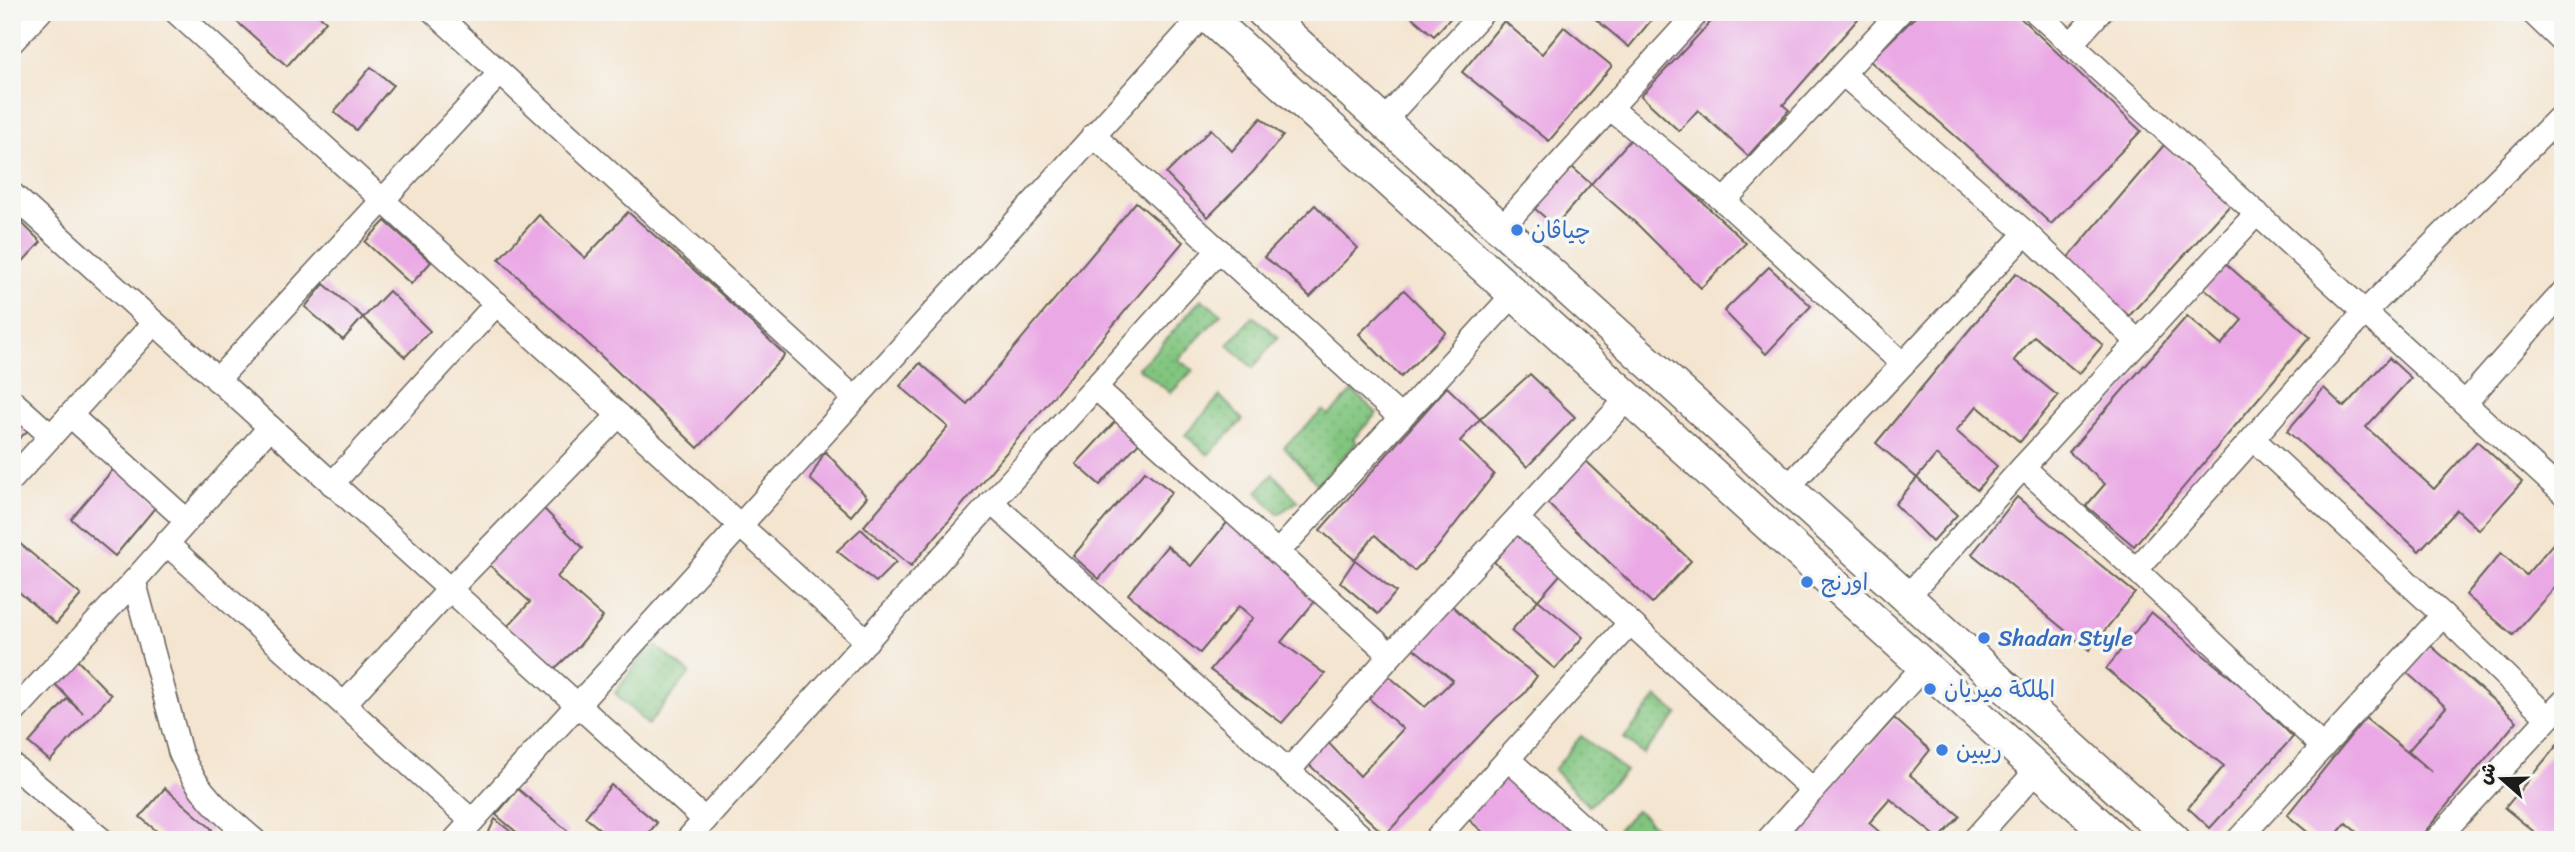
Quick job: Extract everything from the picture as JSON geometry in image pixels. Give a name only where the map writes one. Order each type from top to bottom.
[{"type":"street","points":[[12,43],[40,12]]},
{"type":"street","points":[[176,12],[866,640]]},
{"type":"street","points":[[434,12],[853,397]]},
{"type":"street","points":[[1263,12],[2174,840]]},
{"type":"street","points":[[1383,122],[1483,12]]},
{"type":"street","points":[[1501,228],[1698,12]]},
{"type":"street","points":[[1724,201],[1900,12]]},
{"type":"street","points":[[2036,12],[2563,493]]},
{"type":"street","points":[[2071,44],[2100,12]]},
{"type":"street","points":[[2532,12],[2563,42]]},
{"type":"street","points":[[455,840],[741,525],[853,397],[1204,13],[2116,840]]},
{"type":"street","points":[[217,380],[500,73]]},
{"type":"street","points":[[1843,74],[2026,233],[2138,342]]},
{"type":"street","points":[[1610,108],[1724,201],[1903,364]]},
{"type":"street","points":[[2136,570],[2365,312],[2563,114]]},
{"type":"street","points":[[1093,135],[1401,418]]},
{"type":"street","points":[[12,194],[705,820]]},
{"type":"street","points":[[1907,597],[2256,213]]},
{"type":"street","points":[[1787,488],[2026,233]]},
{"type":"street","points":[[687,840],[1219,250]]},
{"type":"street","points":[[2465,403],[2563,292]]},
{"type":"street","points":[[1278,552],[1514,294]]},
{"type":"street","points":[[332,484],[496,303]]},
{"type":"street","points":[[12,479],[154,323]]},
{"type":"street","points":[[1096,387],[1391,655]]},
{"type":"street","points":[[1289,770],[1628,398]]},
{"type":"street","points":[[12,401],[51,436]]},
{"type":"street","points":[[70,415],[187,521]]},
{"type":"street","points":[[345,703],[450,589],[619,415]]},
{"type":"street","points":[[12,714],[270,427]]},
{"type":"street","points":[[2253,439],[2443,615],[2555,710],[2436,840]]},
{"type":"street","points":[[2023,467],[2323,747]]},
{"type":"street","points":[[991,502],[1365,840]]},
{"type":"street","points":[[1517,519],[1813,790]]},
{"type":"street","points":[[166,543],[472,821]]},
{"type":"street","points":[[1827,578],[1852,548]]},
{"type":"street","points":[[134,581],[180,752],[188,772],[200,790],[241,836]]},
{"type":"street","points":[[2238,840],[2443,615]]},
{"type":"street","points":[[1435,840],[1630,623]]},
{"type":"street","points":[[1768,840],[1924,666]]},
{"type":"street","points":[[1508,759],[1597,840]]},
{"type":"street","points":[[12,765],[102,840]]},
{"type":"street","points":[[1974,840],[2038,769]]},
{"type":"green space","points":[[1201,299],[1221,314],[1178,360],[1193,370],[1171,393],[1138,368]]},
{"type":"green space","points":[[1253,316],[1278,337],[1253,368],[1228,345]]},
{"type":"green space","points":[[1353,391],[1377,413],[1353,439],[1357,443],[1317,484],[1284,447],[1323,410],[1329,415]]},
{"type":"green space","points":[[1220,396],[1243,420],[1208,455],[1185,435]]},
{"type":"green space","points":[[1273,474],[1298,501],[1278,514],[1257,492]]},
{"type":"green space","points":[[652,643],[690,673],[648,725],[615,693]]},
{"type":"green space","points":[[1657,697],[1678,714],[1643,754],[1624,738]]},
{"type":"green space","points":[[1581,736],[1626,771],[1589,806],[1554,770]]},
{"type":"green space","points":[[1636,810],[1669,840],[1624,840],[1616,832]]},
{"type":"building","points":[[226,12],[315,12],[326,21],[287,66]]},
{"type":"building","points":[[1406,12],[1456,12],[1434,36]]},
{"type":"building","points":[[1587,12],[1658,12],[1629,47]]},
{"type":"building","points":[[1720,12],[1864,12],[1783,105],[1789,110],[1748,156],[1698,110],[1679,131],[1641,96]]},
{"type":"building","points":[[1920,12],[2014,12],[2141,131],[2051,224],[1870,61]]},
{"type":"building","points":[[1504,21],[1542,54],[1564,27],[1612,66],[1549,141],[1462,72]]},
{"type":"building","points":[[371,67],[393,85],[356,130],[334,112]]},
{"type":"building","points":[[1261,118],[1283,136],[1253,172],[1208,217],[1166,174],[1211,129],[1232,151]]},
{"type":"building","points":[[1633,137],[1746,243],[1701,288],[1638,225],[1591,184]]},
{"type":"building","points":[[2164,145],[2232,203],[2129,316],[2066,260]]},
{"type":"building","points":[[1572,167],[1591,184],[1555,226],[1534,208]]},
{"type":"building","points":[[1136,202],[1183,242],[911,566],[864,526],[948,427],[900,386],[920,363],[967,404]]},
{"type":"building","points":[[1315,205],[1358,248],[1310,297],[1287,274],[1264,257]]},
{"type":"building","points":[[628,212],[785,355],[698,448],[499,259],[539,215],[585,258]]},
{"type":"building","points":[[20,221],[41,242],[12,273],[12,230]]},
{"type":"building","points":[[385,221],[431,262],[411,284],[365,242]]},
{"type":"building","points":[[2225,263],[2310,337],[2134,546],[2086,506],[2105,484],[2069,452],[2187,316],[2221,345],[2242,320],[2204,288]]},
{"type":"building","points":[[1769,267],[1811,306],[1766,354],[1724,311]]},
{"type":"building","points":[[2016,273],[2103,345],[2079,374],[2034,336],[2014,360],[2058,396],[2020,442],[1977,406],[1956,431],[1997,466],[1977,490],[1936,455],[1917,478],[1876,443]]},
{"type":"building","points":[[324,284],[363,317],[343,340],[305,307]]},
{"type":"building","points":[[1404,290],[1446,332],[1401,377],[1359,334]]},
{"type":"building","points":[[389,291],[430,331],[405,357],[363,318]]},
{"type":"building","points":[[2389,358],[2411,378],[2366,427],[2434,489],[2477,441],[2522,482],[2479,530],[2457,510],[2419,551],[2287,431],[2324,388],[2344,407]]},
{"type":"building","points":[[1530,374],[1575,417],[1527,467],[1480,419]]},
{"type":"building","points":[[1447,387],[1480,419],[1460,441],[1494,474],[1436,549],[1414,571],[1375,535],[1355,560],[1320,530]]},
{"type":"building","points":[[12,405],[32,427],[12,445]]},
{"type":"building","points":[[1120,416],[1143,438],[1100,485],[1076,464]]},
{"type":"building","points":[[825,451],[867,497],[851,516],[810,479]]},
{"type":"building","points":[[1583,458],[1691,561],[1652,603],[1544,500]]},
{"type":"building","points":[[116,466],[159,503],[115,556],[71,519]]},
{"type":"building","points":[[1145,471],[1172,492],[1099,579],[1073,556]]},
{"type":"building","points":[[1917,478],[1957,515],[1932,542],[1895,504]]},
{"type":"building","points":[[2017,497],[2135,593],[2089,650],[1972,554]]},
{"type":"building","points":[[540,505],[583,548],[557,577],[603,617],[579,646],[552,671],[507,627],[530,602],[486,562]]},
{"type":"building","points":[[1230,519],[1320,595],[1281,642],[1325,674],[1282,723],[1210,670],[1253,618],[1239,606],[1200,653],[1128,594],[1167,546],[1191,566]]},
{"type":"building","points":[[861,529],[896,562],[876,582],[837,551]]},
{"type":"building","points":[[1522,529],[1566,568],[1538,600],[1494,562]]},
{"type":"building","points":[[2563,532],[2563,578],[2513,635],[2466,595],[2501,553],[2526,575]]},
{"type":"building","points":[[12,537],[81,595],[56,624],[12,586]]},
{"type":"building","points":[[1355,560],[1396,592],[1378,614],[1340,582]]},
{"type":"building","points":[[1446,600],[1490,641],[1537,676],[1524,694],[1496,718],[1385,835],[1304,760],[1322,736],[1360,776],[1403,729],[1365,695],[1385,673],[1425,707],[1453,680],[1408,644]]},
{"type":"building","points":[[1538,600],[1583,637],[1555,669],[1511,631]]},
{"type":"building","points":[[2151,612],[2246,690],[2293,737],[2210,828],[2188,808],[2224,766],[2106,669]]},
{"type":"building","points":[[2430,645],[2517,721],[2418,840],[2366,840],[2346,823],[2332,840],[2317,840],[2287,815],[2365,718],[2432,772],[2408,751],[2446,707],[2406,672]]},
{"type":"building","points":[[76,659],[111,695],[50,761],[29,743],[67,699],[83,713],[53,682]]},
{"type":"building","points":[[1894,718],[1930,750],[1910,775],[1960,816],[1939,839],[1890,799],[1869,823],[1889,840],[1785,840],[1807,813]]},
{"type":"building","points":[[2563,738],[2563,840],[2544,840],[2505,808]]},
{"type":"building","points":[[1505,764],[1592,840],[1476,840],[1483,832],[1462,814]]},
{"type":"building","points":[[611,785],[657,823],[643,840],[613,840],[585,817]]},
{"type":"building","points":[[165,788],[212,829],[203,840],[167,840],[140,817]]},
{"type":"building","points":[[518,789],[569,832],[563,840],[526,840],[496,815]]},
{"type":"building","points":[[495,819],[521,840],[485,840]]},
{"type":"place","name":"چياڤان","points":[[1517,230]]},
{"type":"place","name":"اورنج","points":[[1807,582]]},
{"type":"place","name":"Shadan Style","points":[[1984,638]]},
{"type":"place","name":"الملكة ميريان","points":[[1930,689]]},
{"type":"place","name":"ريبين","points":[[1942,750]]}]
